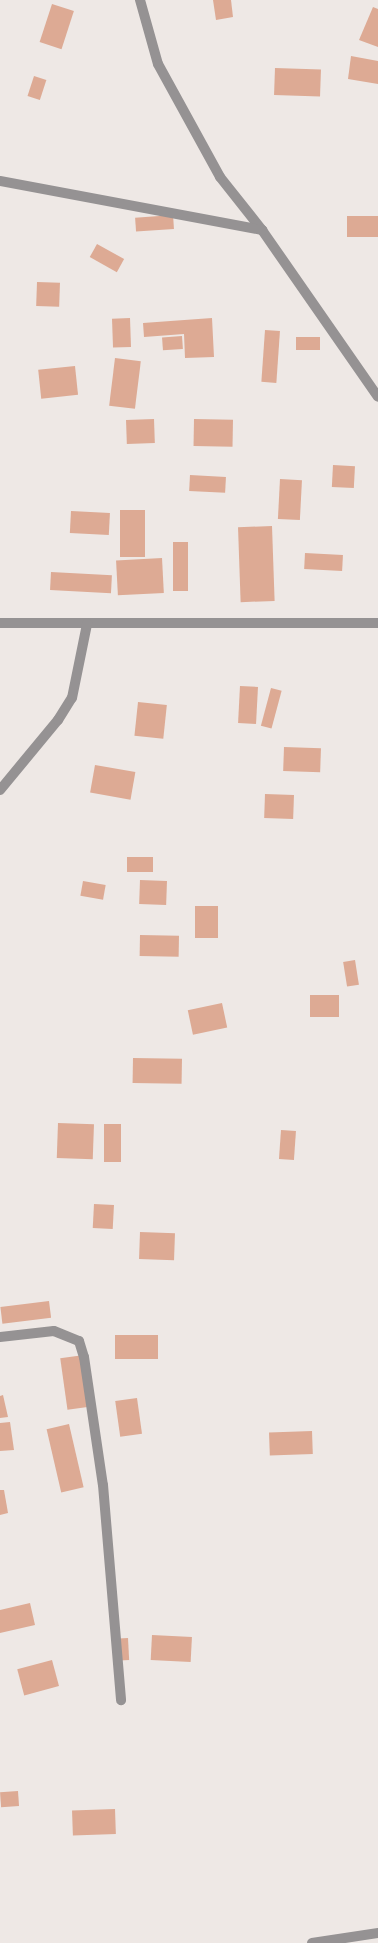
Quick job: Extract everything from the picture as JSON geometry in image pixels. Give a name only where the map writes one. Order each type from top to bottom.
[{"type":"street","points":[[140,0],[158,64],[182,113],[220,177],[262,230],[378,397]]},
{"type":"street","points":[[0,181],[262,230]]},
{"type":"street","points":[[0,623],[378,623]]},
{"type":"street","points":[[0,790],[58,720],[72,698],[87,624]]},
{"type":"street","points":[[0,1338],[62,1333],[79,1341],[84,1356],[103,1485],[122,1700]]},
{"type":"street","points":[[312,1943],[378,1933]]},
{"type":"building","points":[[213,0],[231,0],[233,17],[216,20]]},
{"type":"building","points":[[52,4],[74,11],[62,49],[40,42]]},
{"type":"building","points":[[373,7],[378,9],[378,47],[359,40]]},
{"type":"building","points":[[351,56],[378,61],[378,84],[348,79]]},
{"type":"building","points":[[275,68],[321,70],[320,97],[274,95]]},
{"type":"building","points":[[34,76],[46,80],[40,100],[28,96]]},
{"type":"building","points":[[173,215],[174,229],[136,232],[135,218]]},
{"type":"building","points":[[347,216],[378,216],[378,237],[347,237]]},
{"type":"building","points":[[97,244],[124,259],[117,272],[90,257]]},
{"type":"building","points":[[37,282],[60,283],[59,307],[36,306]]},
{"type":"building","points":[[130,318],[131,347],[113,348],[112,319]]},
{"type":"building","points":[[212,318],[214,357],[185,358],[184,334],[144,337],[143,323]]},
{"type":"building","points":[[265,330],[280,331],[276,383],[261,382]]},
{"type":"building","points":[[182,336],[183,349],[163,350],[162,337]]},
{"type":"building","points":[[296,337],[320,337],[320,350],[296,350]]},
{"type":"building","points":[[115,358],[141,361],[135,409],[109,406]]},
{"type":"building","points":[[75,366],[78,395],[41,399],[38,370]]},
{"type":"building","points":[[154,419],[155,443],[127,444],[126,420]]},
{"type":"building","points":[[194,419],[233,420],[233,447],[194,446]]},
{"type":"building","points":[[333,465],[355,466],[354,488],[332,487]]},
{"type":"building","points":[[190,475],[226,477],[225,493],[189,491]]},
{"type":"building","points":[[280,479],[302,480],[300,520],[278,519]]},
{"type":"building","points":[[120,510],[145,510],[145,557],[120,557]]},
{"type":"building","points":[[71,511],[110,513],[109,535],[70,533]]},
{"type":"building","points":[[272,526],[275,601],[241,602],[238,527]]},
{"type":"building","points":[[173,542],[188,542],[188,591],[173,591]]},
{"type":"building","points":[[305,553],[343,555],[342,571],[304,569]]},
{"type":"building","points":[[162,558],[164,593],[118,595],[116,560]]},
{"type":"building","points":[[51,572],[112,575],[111,593],[50,590]]},
{"type":"building","points":[[240,686],[258,687],[256,724],[238,723]]},
{"type":"building","points":[[271,688],[282,691],[272,729],[261,726]]},
{"type":"building","points":[[138,702],[167,705],[163,739],[134,736]]},
{"type":"building","points":[[284,747],[321,748],[320,772],[283,771]]},
{"type":"building","points":[[95,765],[135,772],[131,800],[90,793]]},
{"type":"building","points":[[265,794],[294,795],[293,819],[264,818]]},
{"type":"building","points":[[127,857],[153,857],[153,872],[127,872]]},
{"type":"building","points":[[140,880],[167,881],[166,905],[139,904]]},
{"type":"building","points":[[83,881],[106,885],[103,900],[80,896]]},
{"type":"building","points":[[195,906],[218,906],[218,938],[195,938]]},
{"type":"building","points":[[140,935],[179,936],[179,957],[140,956]]},
{"type":"building","points":[[355,960],[359,985],[347,987],[343,962]]},
{"type":"building","points":[[310,995],[339,995],[339,1017],[310,1017]]},
{"type":"building","points":[[222,1003],[227,1027],[193,1035],[188,1010]]},
{"type":"building","points":[[133,1058],[182,1059],[182,1084],[133,1083]]},
{"type":"building","points":[[58,1123],[94,1124],[93,1159],[57,1158]]},
{"type":"building","points":[[104,1124],[121,1124],[121,1162],[104,1162]]},
{"type":"building","points":[[281,1130],[296,1131],[294,1160],[279,1159]]},
{"type":"building","points":[[94,1204],[114,1205],[113,1229],[93,1228]]},
{"type":"building","points":[[140,1232],[175,1233],[174,1260],[139,1259]]},
{"type":"building","points":[[49,1301],[51,1318],[2,1324],[0,1307]]},
{"type":"building","points":[[115,1335],[158,1335],[158,1359],[115,1359]]},
{"type":"building","points":[[84,1355],[91,1406],[67,1410],[60,1358]]},
{"type":"building","points":[[3,1395],[8,1417],[0,1418],[0,1396]]},
{"type":"building","points":[[137,1398],[142,1434],[120,1437],[115,1401]]},
{"type":"building","points":[[10,1422],[14,1450],[0,1451],[0,1423]]},
{"type":"building","points":[[69,1424],[84,1487],[61,1493],[47,1429]]},
{"type":"building","points":[[312,1431],[313,1454],[270,1455],[269,1433]]},
{"type":"building","points":[[0,1490],[4,1490],[8,1513],[0,1515]]},
{"type":"building","points":[[30,1603],[35,1625],[0,1633],[0,1610]]},
{"type":"building","points":[[152,1635],[192,1637],[191,1662],[151,1660]]},
{"type":"building","points":[[128,1638],[129,1660],[115,1661],[114,1639]]},
{"type":"building","points":[[52,1660],[59,1686],[24,1695],[17,1669]]},
{"type":"building","points":[[18,1791],[19,1806],[1,1807],[0,1792]]},
{"type":"building","points":[[115,1809],[116,1834],[73,1835],[72,1811]]}]
